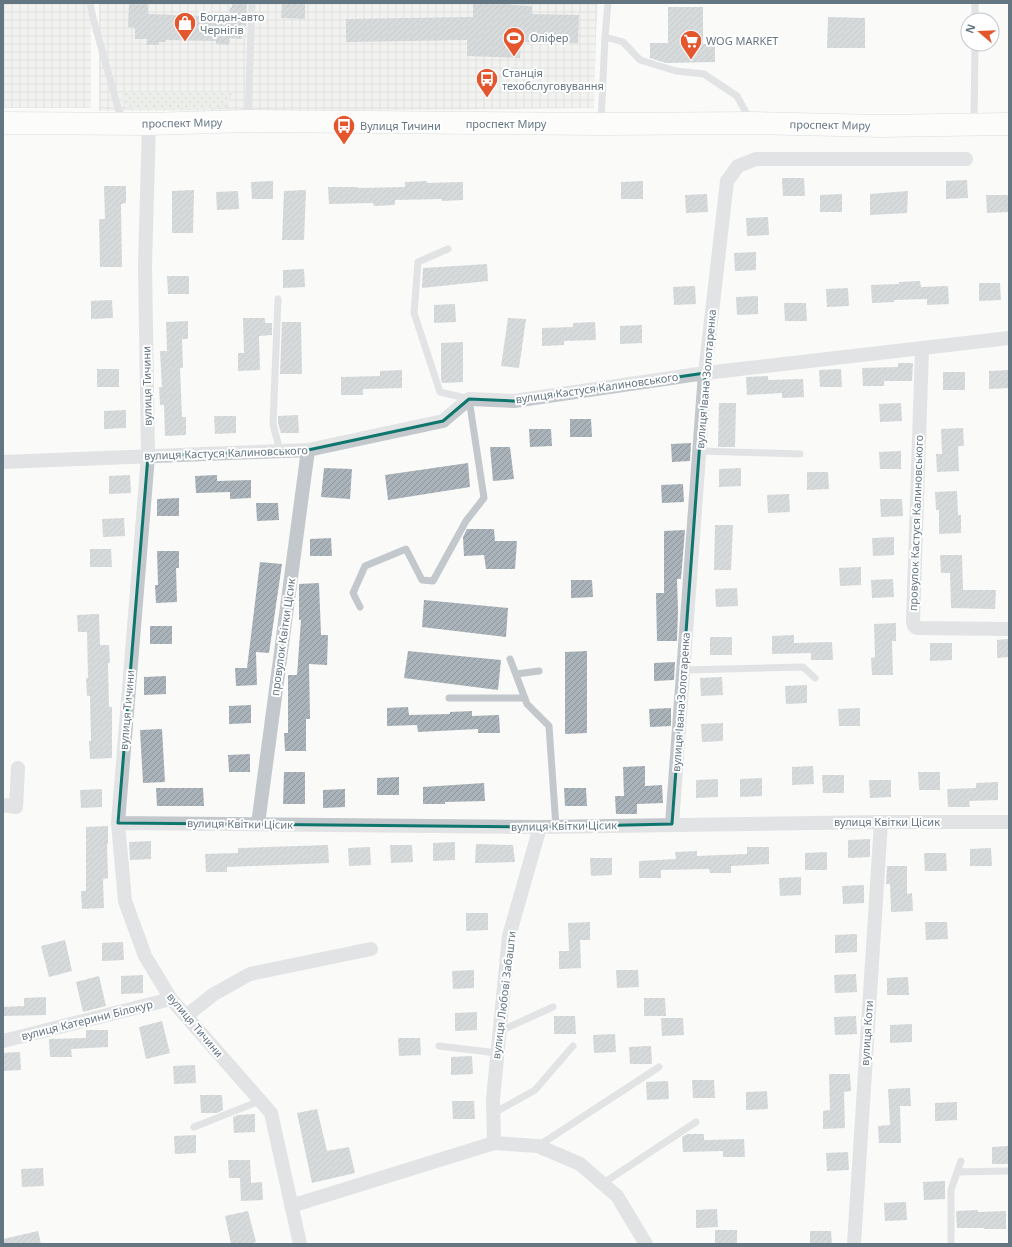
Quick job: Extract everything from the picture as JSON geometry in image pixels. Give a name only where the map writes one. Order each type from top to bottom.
[{"type":"main road","name":"проспект Миру","points":[[3,123],[148,124],[248,121],[880,126],[1009,124]]},
{"type":"street","name":"вулиця Тичини","points":[[148,124],[146,265],[148,456],[118,823],[125,901],[145,956],[171,999],[271,1113],[300,1244]]},
{"type":"street","name":"вулиця Івана Золотаренка","points":[[672,824],[705,373],[727,181],[738,166],[756,159],[966,159]]},
{"type":"street","name":"вулиця Кастуся Калиновського","points":[[3,462],[308,450],[443,421],[469,399],[514,401],[705,373],[1009,338]]},
{"type":"street","name":"провулок Кастуся Калиновського","points":[[922,349],[912,622],[917,628],[1009,629]]},
{"type":"street","name":"провулок Квітки Цісик","points":[[258,824],[308,450]]},
{"type":"street","points":[[3,805],[16,807],[18,768]]},
{"type":"street","name":"вулиця Коти","points":[[854,1244],[881,822]]},
{"type":"street","name":"вулиця Квітки Цісик","points":[[118,823],[556,827],[672,824],[1009,822]]},
{"type":"street","name":"вулиця Любові Забашти","points":[[494,1143],[493,1100],[509,936],[540,827]]},
{"type":"street","points":[[186,1016],[214,994],[250,974],[370,949]]},
{"type":"street","name":"вулиця Катерини Білокур","points":[[3,1040],[171,999]]},
{"type":"street","points":[[291,1206],[494,1143],[538,1146],[580,1164],[617,1196],[646,1244]]},
{"type":"lane","points":[[90,3],[122,124]]},
{"type":"lane","points":[[248,121],[252,3]]},
{"type":"lane","points":[[601,124],[608,3]]},
{"type":"lane","points":[[605,37],[623,42],[640,60],[676,71],[704,74],[737,96],[752,124]]},
{"type":"lane","points":[[974,124],[975,52]]},
{"type":"lane","points":[[360,606],[353,593],[365,566],[406,549],[422,580],[433,581],[466,521],[484,498],[469,399],[440,392],[414,313],[418,262],[448,249]]},
{"type":"lane","points":[[278,300],[273,424],[280,451]]},
{"type":"lane","points":[[700,450],[800,454]]},
{"type":"lane","points":[[510,659],[527,704],[549,726],[556,827]]},
{"type":"lane","points":[[683,670],[803,667],[815,678]]},
{"type":"lane","points":[[516,674],[539,671]]},
{"type":"lane","points":[[449,698],[525,698]]},
{"type":"lane","points":[[499,1031],[553,1006]]},
{"type":"lane","points":[[439,1046],[497,1053]]},
{"type":"lane","points":[[494,1113],[535,1090],[573,1046]]},
{"type":"lane","points":[[538,1146],[659,1067]]},
{"type":"lane","points":[[194,1127],[260,1101]]},
{"type":"lane","points":[[602,1184],[696,1122]]},
{"type":"lane","points":[[951,1244],[951,1190],[961,1161]]},
{"type":"lane","points":[[957,1172],[1008,1171]]},
{"type":"highlighted area","points":[[705,373],[672,824],[540,827],[118,823],[148,456],[308,450],[443,421],[469,399],[514,401]]},
{"type":"shaded area","points":[[3,3],[91,3],[91,108],[3,108]]},
{"type":"shaded area","points":[[99,3],[598,3],[594,108],[99,111]]},
{"type":"shaded area","points":[[122,92],[233,92],[227,107],[196,110],[133,109],[123,101]]},
{"type":"building","points":[[129,3],[148,3],[148,14],[229,17],[232,3],[247,3],[246,26],[242,25],[242,39],[230,38],[229,45],[216,44],[216,41],[166,40],[166,42],[159,42],[159,45],[146,45],[147,39],[135,39],[135,28],[128,27]]},
{"type":"building","points":[[282,3],[305,3],[305,19],[281,18]]},
{"type":"building","points":[[473,3],[511,3],[511,5],[532,6],[532,14],[579,15],[578,43],[521,42],[520,58],[467,56],[467,40],[346,42],[346,19],[473,17]]},
{"type":"building","points":[[668,7],[703,7],[703,44],[715,44],[715,62],[666,63],[650,58],[650,43],[668,43]]},
{"type":"building","points":[[828,17],[865,18],[865,48],[827,48]]},
{"type":"building","points":[[782,178],[804,178],[805,196],[783,196]]},
{"type":"building","points":[[967,180],[968,198],[946,199],[946,181]]},
{"type":"building","points":[[273,181],[273,199],[252,199],[251,182]]},
{"type":"building","points":[[427,181],[427,183],[463,182],[463,200],[395,200],[395,205],[374,206],[373,203],[329,204],[328,187],[405,187],[405,182]]},
{"type":"building","points":[[643,181],[643,199],[621,199],[621,182]]},
{"type":"building","points":[[104,186],[126,186],[126,203],[121,204],[122,267],[100,267],[99,219],[105,219]]},
{"type":"building","points":[[194,190],[193,233],[172,233],[172,191]]},
{"type":"building","points":[[306,190],[304,240],[282,240],[284,191]]},
{"type":"building","points":[[238,191],[239,209],[217,210],[216,192]]},
{"type":"building","points":[[908,191],[907,213],[870,215],[870,194]]},
{"type":"building","points":[[707,194],[708,212],[686,213],[685,195]]},
{"type":"building","points":[[842,194],[842,212],[820,212],[820,195]]},
{"type":"building","points":[[986,195],[1008,195],[1008,212],[987,213]]},
{"type":"building","points":[[768,217],[769,235],[747,236],[746,218]]},
{"type":"building","points":[[756,252],[756,270],[735,271],[734,253]]},
{"type":"building","points":[[487,264],[488,281],[422,288],[423,268]]},
{"type":"building","points":[[304,269],[305,287],[283,288],[283,270]]},
{"type":"building","points":[[167,276],[189,276],[189,294],[168,294]]},
{"type":"building","points":[[920,281],[921,287],[948,286],[949,304],[927,305],[927,299],[894,300],[894,302],[872,303],[871,285],[899,284],[899,282]]},
{"type":"building","points":[[979,283],[1000,283],[1001,300],[979,301]]},
{"type":"building","points":[[695,286],[696,304],[674,305],[673,287]]},
{"type":"building","points":[[848,288],[849,306],[827,307],[826,289]]},
{"type":"building","points":[[758,296],[758,314],[737,315],[736,297]]},
{"type":"building","points":[[112,300],[113,318],[91,319],[91,301]]},
{"type":"building","points":[[784,303],[806,303],[807,321],[785,321]]},
{"type":"building","points":[[455,304],[456,322],[434,323],[434,305]]},
{"type":"building","points":[[243,318],[265,318],[265,323],[272,323],[272,335],[259,336],[260,370],[238,371],[238,353],[244,353]]},
{"type":"building","points":[[508,318],[526,319],[519,368],[501,366]]},
{"type":"building","points":[[188,321],[188,339],[182,339],[183,368],[180,368],[182,417],[186,417],[186,435],[165,436],[164,405],[160,405],[159,387],[162,387],[160,351],[167,351],[166,322]]},
{"type":"building","points":[[282,322],[301,322],[302,374],[280,374]]},
{"type":"building","points":[[595,322],[596,340],[564,341],[564,345],[542,346],[542,328],[573,327],[573,323]]},
{"type":"building","points":[[642,325],[642,343],[620,344],[620,326]]},
{"type":"building","points":[[463,342],[463,382],[442,383],[441,343]]},
{"type":"building","points":[[898,363],[913,363],[912,381],[884,381],[884,386],[863,386],[862,368],[898,367]]},
{"type":"building","points":[[97,369],[119,369],[119,387],[97,387]]},
{"type":"building","points":[[841,369],[842,387],[820,387],[819,370]]},
{"type":"building","points":[[402,370],[402,388],[363,389],[363,395],[341,395],[341,377],[380,376],[380,371]]},
{"type":"building","points":[[1009,370],[1009,388],[989,389],[989,371]]},
{"type":"building","points":[[943,372],[965,372],[965,390],[943,390]]},
{"type":"building","points":[[768,376],[768,380],[803,379],[804,397],[782,398],[782,393],[747,395],[746,377]]},
{"type":"building","points":[[719,403],[736,403],[735,447],[718,447]]},
{"type":"building","points":[[901,403],[902,421],[880,422],[879,404]]},
{"type":"building","points":[[126,410],[126,428],[104,429],[104,411]]},
{"type":"building","points":[[298,415],[299,433],[281,433],[278,423],[278,416]]},
{"type":"building","points":[[214,416],[236,416],[236,433],[215,434]]},
{"type":"building","points":[[570,419],[591,419],[592,437],[570,437]]},
{"type":"building","points":[[963,428],[964,446],[958,446],[959,471],[937,472],[936,454],[942,454],[941,429]]},
{"type":"building","points":[[529,429],[551,429],[552,446],[530,447]]},
{"type":"building","points":[[691,443],[690,461],[672,462],[671,444]]},
{"type":"building","points":[[490,447],[510,447],[514,479],[493,481]]},
{"type":"building","points":[[901,451],[901,469],[880,469],[879,452]]},
{"type":"building","points":[[468,463],[470,487],[388,500],[385,475]]},
{"type":"building","points":[[324,468],[352,469],[350,499],[321,497]]},
{"type":"building","points":[[741,468],[741,486],[719,487],[719,469]]},
{"type":"building","points":[[807,472],[828,472],[829,489],[807,490]]},
{"type":"building","points":[[130,475],[131,493],[109,494],[109,476]]},
{"type":"building","points":[[217,475],[217,481],[251,480],[251,498],[230,499],[230,492],[196,493],[195,476]]},
{"type":"building","points":[[683,484],[684,502],[662,503],[661,485]]},
{"type":"building","points":[[957,491],[958,515],[961,515],[961,533],[939,534],[939,510],[936,510],[935,492]]},
{"type":"building","points":[[789,494],[790,512],[768,513],[767,495]]},
{"type":"building","points":[[179,498],[179,516],[157,516],[157,499]]},
{"type":"building","points":[[880,499],[902,499],[903,516],[881,517]]},
{"type":"building","points":[[256,503],[278,503],[279,520],[257,521]]},
{"type":"building","points":[[124,518],[125,536],[103,537],[102,519]]},
{"type":"building","points":[[715,525],[733,525],[731,570],[714,570]]},
{"type":"building","points":[[467,529],[494,529],[495,541],[517,541],[515,569],[486,569],[484,555],[464,556],[463,537]]},
{"type":"building","points":[[685,530],[681,579],[677,579],[677,641],[657,641],[656,593],[664,593],[664,531]]},
{"type":"building","points":[[894,537],[894,555],[873,556],[872,538]]},
{"type":"building","points":[[331,538],[332,556],[310,556],[310,539]]},
{"type":"building","points":[[90,549],[111,549],[112,567],[90,567]]},
{"type":"building","points":[[157,551],[179,551],[179,568],[176,568],[177,602],[156,603],[155,585],[158,585]]},
{"type":"building","points":[[940,555],[962,555],[963,590],[996,590],[995,609],[951,608],[950,573],[941,573]]},
{"type":"building","points":[[260,562],[282,564],[269,653],[256,652],[257,685],[236,686],[235,668],[247,668]]},
{"type":"building","points":[[861,567],[861,585],[840,586],[839,568]]},
{"type":"building","points":[[893,579],[894,597],[872,598],[871,580]]},
{"type":"building","points":[[571,580],[592,580],[593,597],[571,598]]},
{"type":"building","points":[[319,583],[321,635],[328,635],[327,665],[309,664],[310,719],[306,719],[306,751],[285,751],[284,733],[288,733],[288,675],[297,675],[301,620],[299,620],[299,584]]},
{"type":"building","points":[[737,588],[738,606],[716,607],[715,589]]},
{"type":"building","points":[[424,600],[508,608],[506,637],[422,627]]},
{"type":"building","points":[[99,614],[100,645],[109,645],[109,707],[112,707],[112,758],[90,759],[90,696],[87,696],[86,678],[88,678],[87,632],[78,632],[77,615]]},
{"type":"building","points":[[896,623],[896,641],[892,641],[893,675],[872,675],[871,658],[875,657],[874,624]]},
{"type":"building","points":[[150,626],[172,626],[172,644],[150,644]]},
{"type":"building","points":[[794,635],[794,643],[832,642],[833,660],[811,660],[811,653],[772,654],[772,636]]},
{"type":"building","points":[[710,637],[732,637],[732,655],[710,655]]},
{"type":"building","points":[[1009,639],[1009,657],[997,658],[997,640]]},
{"type":"building","points":[[930,643],[952,643],[952,660],[930,661]]},
{"type":"building","points":[[408,651],[501,660],[498,690],[404,678]]},
{"type":"building","points":[[587,651],[587,733],[565,734],[565,652]]},
{"type":"building","points":[[675,662],[674,680],[654,681],[654,663]]},
{"type":"building","points":[[166,676],[166,694],[144,695],[144,677]]},
{"type":"building","points":[[722,677],[723,695],[701,696],[700,678]]},
{"type":"building","points":[[807,685],[807,703],[786,704],[785,686]]},
{"type":"building","points":[[251,705],[251,723],[229,724],[229,706]]},
{"type":"building","points":[[408,707],[409,715],[450,714],[450,712],[472,711],[472,716],[499,715],[500,733],[478,733],[478,729],[418,732],[417,725],[387,726],[387,708]]},
{"type":"building","points":[[671,708],[671,726],[650,727],[649,709]]},
{"type":"building","points":[[860,708],[860,726],[839,726],[838,709]]},
{"type":"building","points":[[723,723],[723,741],[702,742],[701,724]]},
{"type":"building","points":[[162,729],[165,782],[143,783],[140,730]]},
{"type":"building","points":[[250,754],[250,772],[229,772],[228,755]]},
{"type":"building","points":[[645,766],[645,786],[662,785],[663,803],[637,804],[637,814],[616,814],[615,796],[624,796],[623,767]]},
{"type":"building","points":[[813,766],[814,784],[792,785],[792,767]]},
{"type":"building","points":[[284,772],[305,772],[305,804],[283,804]]},
{"type":"building","points":[[918,772],[940,772],[940,790],[919,790]]},
{"type":"building","points":[[822,775],[844,775],[844,793],[823,793]]},
{"type":"building","points":[[399,777],[399,795],[377,795],[377,778]]},
{"type":"building","points":[[762,778],[762,796],[740,797],[740,779]]},
{"type":"building","points":[[718,779],[718,797],[696,798],[696,780]]},
{"type":"building","points":[[869,780],[891,780],[891,797],[870,798]]},
{"type":"building","points":[[998,782],[998,800],[969,801],[970,807],[948,807],[947,789],[976,788],[976,783]]},
{"type":"building","points":[[484,783],[485,801],[423,804],[423,787]]},
{"type":"building","points":[[156,788],[203,788],[204,806],[157,806]]},
{"type":"building","points":[[564,788],[586,788],[587,806],[565,806]]},
{"type":"building","points":[[102,789],[102,807],[81,808],[80,790]]},
{"type":"building","points":[[345,789],[345,807],[323,808],[323,790]]},
{"type":"building","points":[[108,826],[108,878],[103,879],[104,908],[82,909],[81,891],[86,891],[86,827]]},
{"type":"building","points":[[870,839],[870,857],[848,858],[848,840]]},
{"type":"building","points":[[151,841],[151,859],[130,860],[129,842]]},
{"type":"building","points":[[455,842],[455,860],[433,861],[433,843]]},
{"type":"building","points":[[476,844],[513,845],[515,862],[475,863]]},
{"type":"building","points":[[328,845],[329,863],[227,867],[227,872],[206,872],[205,854],[238,853],[238,848]]},
{"type":"building","points":[[390,845],[412,845],[413,862],[391,863]]},
{"type":"building","points":[[370,847],[371,865],[349,866],[348,848]]},
{"type":"building","points":[[747,847],[769,847],[769,864],[731,866],[731,873],[710,873],[709,869],[661,870],[661,878],[639,878],[639,861],[676,859],[675,852],[697,851],[697,856],[747,854]]},
{"type":"building","points":[[991,848],[992,866],[970,866],[970,849]]},
{"type":"building","points":[[827,852],[827,870],[805,870],[805,853]]},
{"type":"building","points":[[924,853],[946,853],[947,871],[925,871]]},
{"type":"building","points":[[590,858],[612,858],[612,875],[591,876]]},
{"type":"building","points":[[887,866],[907,866],[907,894],[912,893],[913,911],[891,912],[890,884],[886,884]]},
{"type":"building","points":[[801,877],[801,895],[780,896],[779,878]]},
{"type":"building","points":[[864,885],[864,903],[843,904],[842,886]]},
{"type":"building","points":[[466,913],[488,913],[488,930],[466,931]]},
{"type":"building","points":[[590,922],[590,940],[580,940],[581,968],[559,969],[559,951],[569,951],[568,923]]},
{"type":"building","points":[[925,922],[947,922],[948,939],[926,940]]},
{"type":"building","points":[[857,934],[857,952],[835,953],[835,935]]},
{"type":"building","points":[[65,940],[72,971],[49,977],[41,946]]},
{"type":"building","points":[[123,942],[124,960],[102,961],[102,943]]},
{"type":"building","points":[[474,970],[474,988],[453,989],[452,971]]},
{"type":"building","points":[[616,970],[638,970],[639,987],[617,988]]},
{"type":"building","points":[[856,974],[857,992],[835,993],[834,975]]},
{"type":"building","points":[[143,975],[143,993],[121,994],[121,976]]},
{"type":"building","points":[[99,976],[106,1006],[83,1012],[76,982]]},
{"type":"building","points":[[908,977],[909,995],[887,995],[887,978]]},
{"type":"building","points":[[46,997],[46,1015],[3,1016],[3,1007],[24,1006],[24,998]]},
{"type":"building","points":[[644,998],[665,998],[666,1016],[644,1016]]},
{"type":"building","points":[[477,1012],[477,1030],[455,1031],[455,1013]]},
{"type":"building","points":[[554,1016],[575,1016],[576,1034],[554,1034]]},
{"type":"building","points":[[856,1016],[857,1034],[835,1035],[834,1017]]},
{"type":"building","points":[[661,1018],[683,1018],[684,1035],[662,1036]]},
{"type":"building","points":[[162,1021],[170,1053],[146,1059],[139,1027]]},
{"type":"building","points":[[912,1024],[912,1042],[890,1043],[890,1025]]},
{"type":"building","points":[[86,1030],[108,1030],[108,1047],[71,1049],[72,1057],[50,1057],[49,1039],[86,1038]]},
{"type":"building","points":[[615,1034],[616,1052],[594,1053],[593,1035]]},
{"type":"building","points":[[398,1038],[420,1038],[421,1055],[399,1056]]},
{"type":"building","points":[[651,1046],[652,1064],[630,1064],[629,1047]]},
{"type":"building","points":[[20,1052],[21,1070],[3,1071],[3,1053]]},
{"type":"building","points":[[472,1056],[473,1074],[451,1075],[451,1057]]},
{"type":"building","points":[[195,1065],[196,1083],[174,1084],[173,1066]]},
{"type":"building","points":[[829,1074],[850,1074],[851,1091],[844,1092],[845,1128],[823,1129],[823,1111],[830,1110]]},
{"type":"building","points":[[692,1080],[714,1080],[715,1098],[693,1098]]},
{"type":"building","points":[[668,1081],[669,1099],[647,1100],[646,1082]]},
{"type":"building","points":[[910,1088],[911,1106],[900,1106],[901,1143],[879,1143],[878,1126],[890,1125],[888,1089]]},
{"type":"building","points":[[767,1091],[768,1109],[746,1110],[746,1092]]},
{"type":"building","points":[[200,1095],[222,1095],[223,1110],[217,1113],[201,1113]]},
{"type":"building","points":[[452,1101],[474,1101],[475,1119],[453,1119]]},
{"type":"building","points":[[957,1102],[957,1120],[935,1121],[935,1103]]},
{"type":"building","points":[[317,1109],[327,1151],[349,1147],[355,1173],[312,1183],[297,1113]]},
{"type":"building","points":[[255,1114],[255,1132],[234,1133],[233,1117],[238,1115]]},
{"type":"building","points":[[687,1134],[704,1134],[704,1140],[744,1139],[745,1157],[723,1157],[723,1151],[683,1152],[682,1137]]},
{"type":"building","points":[[196,1135],[196,1153],[175,1154],[174,1136]]},
{"type":"building","points":[[1009,1146],[1009,1164],[992,1164],[992,1147]]},
{"type":"building","points":[[848,1152],[849,1170],[827,1171],[826,1153]]},
{"type":"building","points":[[228,1160],[250,1160],[251,1183],[262,1182],[263,1200],[241,1201],[240,1178],[229,1178]]},
{"type":"building","points":[[43,1168],[44,1186],[22,1187],[21,1169]]},
{"type":"building","points":[[945,1181],[945,1199],[924,1200],[923,1182]]},
{"type":"building","points":[[906,1202],[907,1220],[885,1221],[884,1203]]},
{"type":"building","points":[[717,1209],[718,1227],[696,1228],[696,1210]]},
{"type":"building","points":[[978,1210],[978,1212],[1006,1211],[1006,1229],[957,1228],[956,1211]]},
{"type":"building","points":[[248,1211],[256,1242],[249,1244],[231,1244],[225,1216]]},
{"type":"building","points":[[715,1230],[737,1230],[737,1244],[715,1244]]},
{"type":"building","points":[[38,1231],[41,1244],[3,1244],[3,1239]]},
{"type":"building","points":[[810,1231],[831,1231],[832,1244],[810,1244]]},
{"type":"place","name":"Богдан-авто Чернігів","points":[[185,42]]},
{"type":"place","name":"Оліфер","points":[[514,58]]},
{"type":"place","name":"WOG MARKET","points":[[691,60]]},
{"type":"place","name":"Станція техобслуговування","points":[[487,98]]},
{"type":"place","name":"Вулиця Тичини","points":[[344,146]]}]
